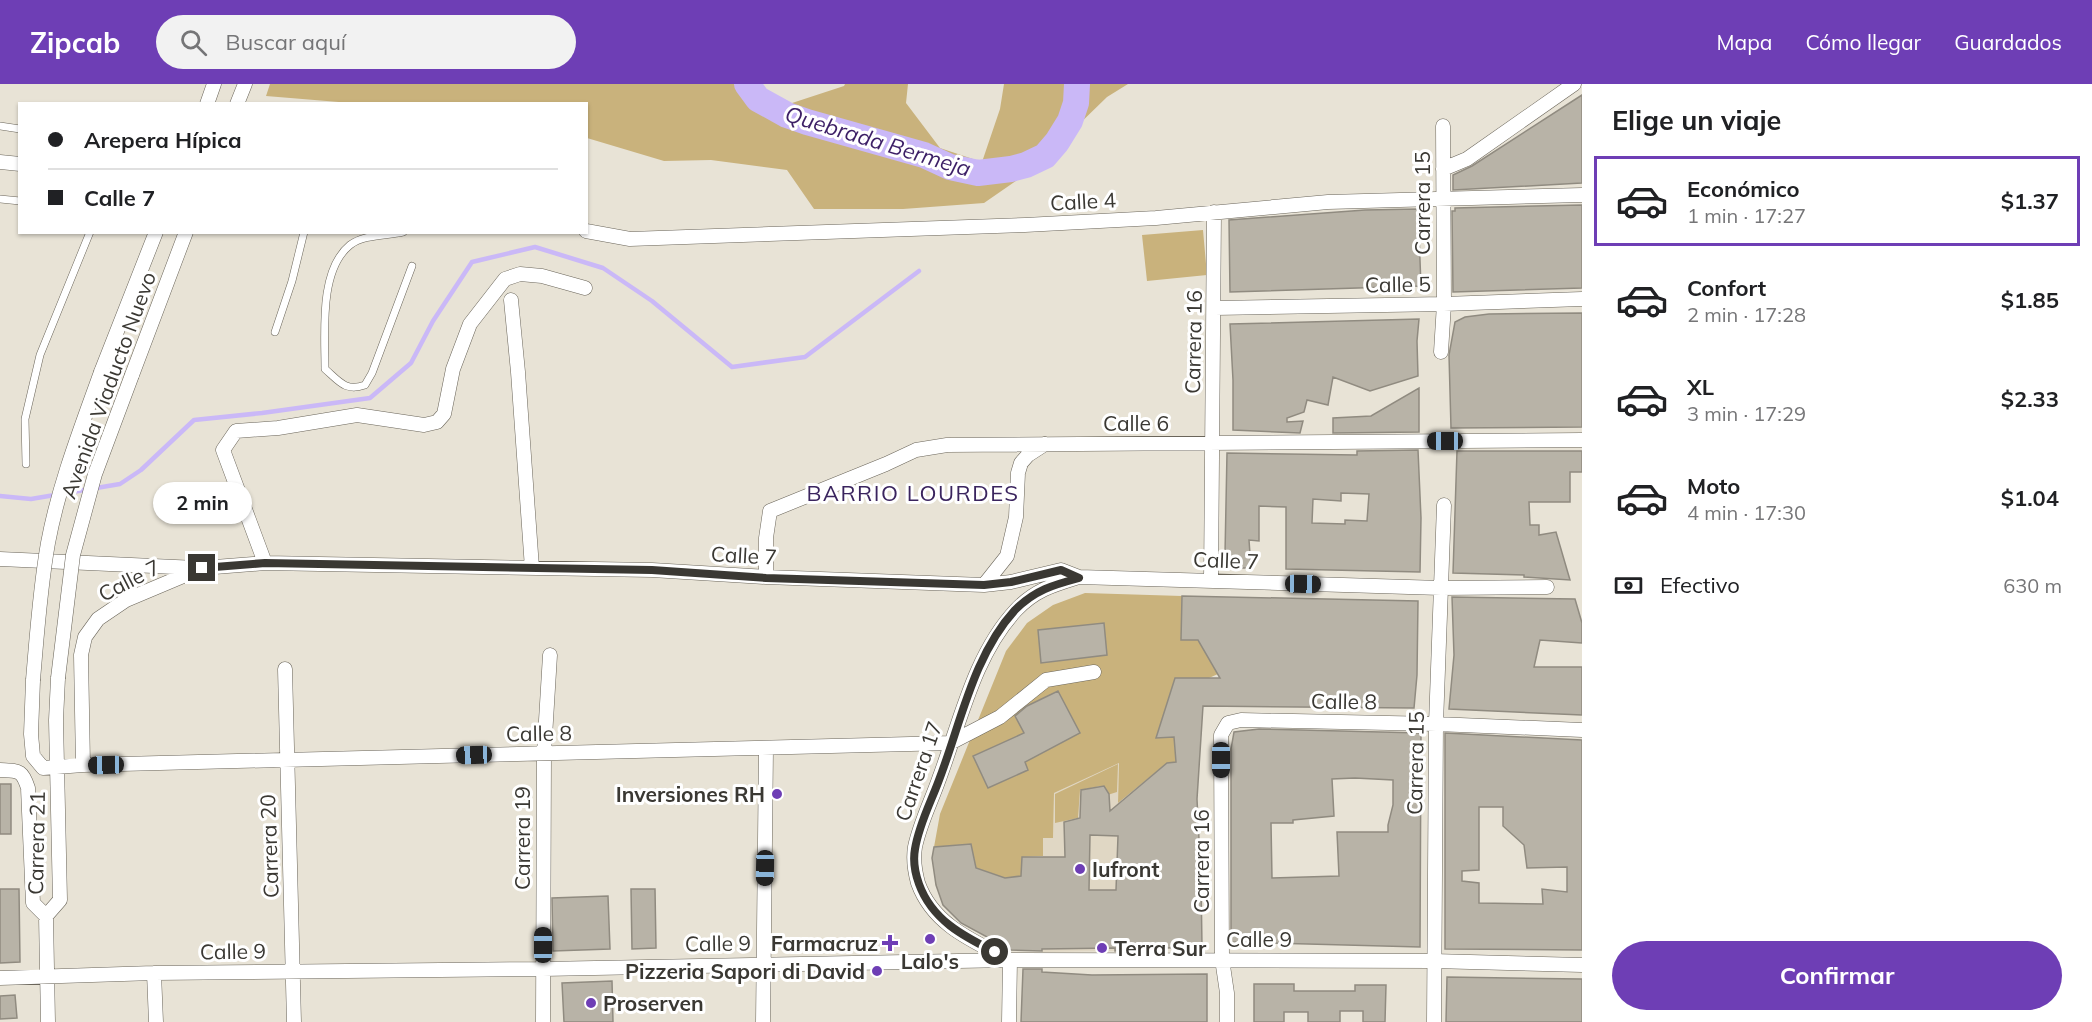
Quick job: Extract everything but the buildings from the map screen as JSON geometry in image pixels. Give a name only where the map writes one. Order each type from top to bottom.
[{"type":"street","points":[[208,102],[214,84]]},
{"type":"street","points":[[238,102],[245,84]]},
{"type":"street","points":[[1443,169],[1467,159],[1574,84]]},
{"type":"street","name":"Carrera 15","points":[[1441,352],[1444,304],[1443,126]]},
{"type":"street","points":[[0,162],[18,164]]},
{"type":"street","name":"Calle 4","points":[[588,231],[630,239],[1025,225],[1156,218],[1328,202],[1582,195]]},
{"type":"street","name":"Carrera 16","points":[[1211,581],[1214,212]]},
{"type":"street","name":"Avenida Viaducto Nuevo","points":[[33,756],[31,734],[33,680],[41,590],[49,541],[68,465],[101,372],[155,234]]},
{"type":"street","name":"Avenida Viaducto Nuevo","points":[[57,767],[58,678],[73,555],[95,474],[185,234]]},
{"type":"street","points":[[265,563],[223,450],[236,431],[278,429],[357,415],[424,425],[437,422],[444,414],[453,369],[470,324],[506,279],[520,274],[542,276],[585,288]]},
{"type":"street","name":"Calle 5","points":[[1215,308],[1582,299]]},
{"type":"street","points":[[511,300],[532,568]]},
{"type":"street","name":"Calle 6","points":[[766,578],[766,538],[770,511],[916,450],[947,445],[1582,440]]},
{"type":"street","points":[[984,585],[1006,556],[1016,517],[1018,473],[1021,463],[1028,455],[1045,444]]},
{"type":"street","name":"Carrera 15","points":[[1434,1022],[1436,724],[1444,505]]},
{"type":"street","points":[[0,559],[202,568]]},
{"type":"street","name":"Calle 7","points":[[83,765],[81,655],[85,637],[98,619],[126,600],[202,568],[265,563],[652,570],[766,578],[984,585],[1011,582],[1061,570],[1079,578],[1441,588],[1547,587]]},
{"type":"street","name":"Carrera 17","points":[[1010,960],[965,937],[945,923],[927,903],[918,883],[915,858],[919,831],[940,778],[968,693],[996,636],[1006,621],[1032,595],[1046,587],[1079,578]]},
{"type":"street","name":"Carrera 19","points":[[543,1022],[544,753],[550,655]]},
{"type":"street","name":"Carrera 20","points":[[285,669],[294,1022]]},
{"type":"street","points":[[950,743],[1000,717],[1046,680],[1094,672]]},
{"type":"street","name":"Calle 8","points":[[1221,735],[1228,723],[1240,720],[1582,730]]},
{"type":"street","name":"Carrera 16","points":[[1221,735],[1222,959],[1227,993],[1227,1022]]},
{"type":"street","name":"Calle 8","points":[[57,767],[950,743]]},
{"type":"street","points":[[763,1022],[766,749]]},
{"type":"street","points":[[0,770],[19,771],[33,756],[43,768],[57,767]]},
{"type":"street","name":"Carrera 21","points":[[46,916],[60,900],[57,767]]},
{"type":"street","name":"Carrera 21","points":[[19,771],[24,776],[28,788],[33,903],[46,916],[49,977],[48,1022]]},
{"type":"street","name":"Calle 9","points":[[0,978],[154,973],[543,969],[1010,960],[1222,959],[1582,965]]},
{"type":"street","points":[[1009,1022],[1010,960]]},
{"type":"street","points":[[154,973],[156,1022]]},
{"type":"lane","points":[[0,126],[18,129]]},
{"type":"lane","points":[[0,199],[18,201]]},
{"type":"lane","points":[[26,464],[25,419],[40,355],[89,234]]},
{"type":"lane","points":[[275,332],[292,281],[304,234]]},
{"type":"lane","points":[[391,234],[371,237],[350,245],[331,269],[326,309],[325,369],[347,387],[354,389],[365,385],[372,373],[412,266]]},
{"type":"shaded area","points":[[270,84],[754,84],[789,104],[845,84],[908,84],[906,103],[940,148],[982,162],[1000,109],[1004,84],[1128,84],[1107,97],[1033,169],[984,203],[903,209],[814,209],[787,170],[711,160],[664,161],[588,138],[588,102],[339,102],[266,96]]},
{"type":"shaded area","points":[[1203,230],[1207,275],[1147,281],[1142,235]]},
{"type":"shaded area","points":[[1085,593],[1182,596],[1181,639],[1221,639],[1218,674],[1209,678],[1175,678],[1157,738],[1174,737],[1176,762],[1167,763],[1118,803],[1119,763],[1054,793],[1053,838],[1043,838],[1043,856],[1022,857],[1021,876],[1005,878],[976,868],[971,844],[934,847],[940,814],[1006,651],[1027,623],[1053,605]]},
{"type":"shaded area","name":"Iufront","points":[[1119,762],[1115,951],[1042,952],[1043,838],[1053,838],[1054,793]]},
{"type":"shaded area","points":[[1118,764],[1117,792],[1101,797],[1101,786],[1080,790],[1078,818],[1055,823],[1055,794]]},
{"type":"waterway","name":"Quebrada Bermeja","points":[[747,84],[758,99],[787,115],[924,155],[950,167],[978,173],[1011,169],[1045,156],[1070,121],[1076,103],[1077,84]]},
{"type":"waterway","points":[[0,496],[31,499],[120,484],[141,470],[194,420],[370,398],[411,363],[433,321],[472,262],[535,247],[603,268],[652,301],[732,367],[805,357],[919,271]]},
{"type":"place","name":"Inversiones RH","points":[[777,794]]},
{"type":"place","name":"Iufront","points":[[1080,869]]},
{"type":"place","name":"Lalo's","points":[[930,939]]},
{"type":"place","name":"Farmacruz","points":[[890,943]]},
{"type":"place","name":"Terra Sur","points":[[1102,948]]},
{"type":"place","name":"Pizzeria Sapori di David","points":[[877,971]]},
{"type":"place","name":"Proserven","points":[[591,1003]]},
{"type":"district","name":"BARRIO LOURDES","points":[[913,493]]},
{"type":"route","points":[[202,568],[265,563],[652,570],[766,578],[984,585],[1011,582],[1061,570],[1079,578],[1046,587],[1032,595],[1006,621],[996,636],[968,693],[940,778],[919,831],[915,850],[915,866],[918,883],[927,903],[945,923],[965,937],[995,952]]}]
